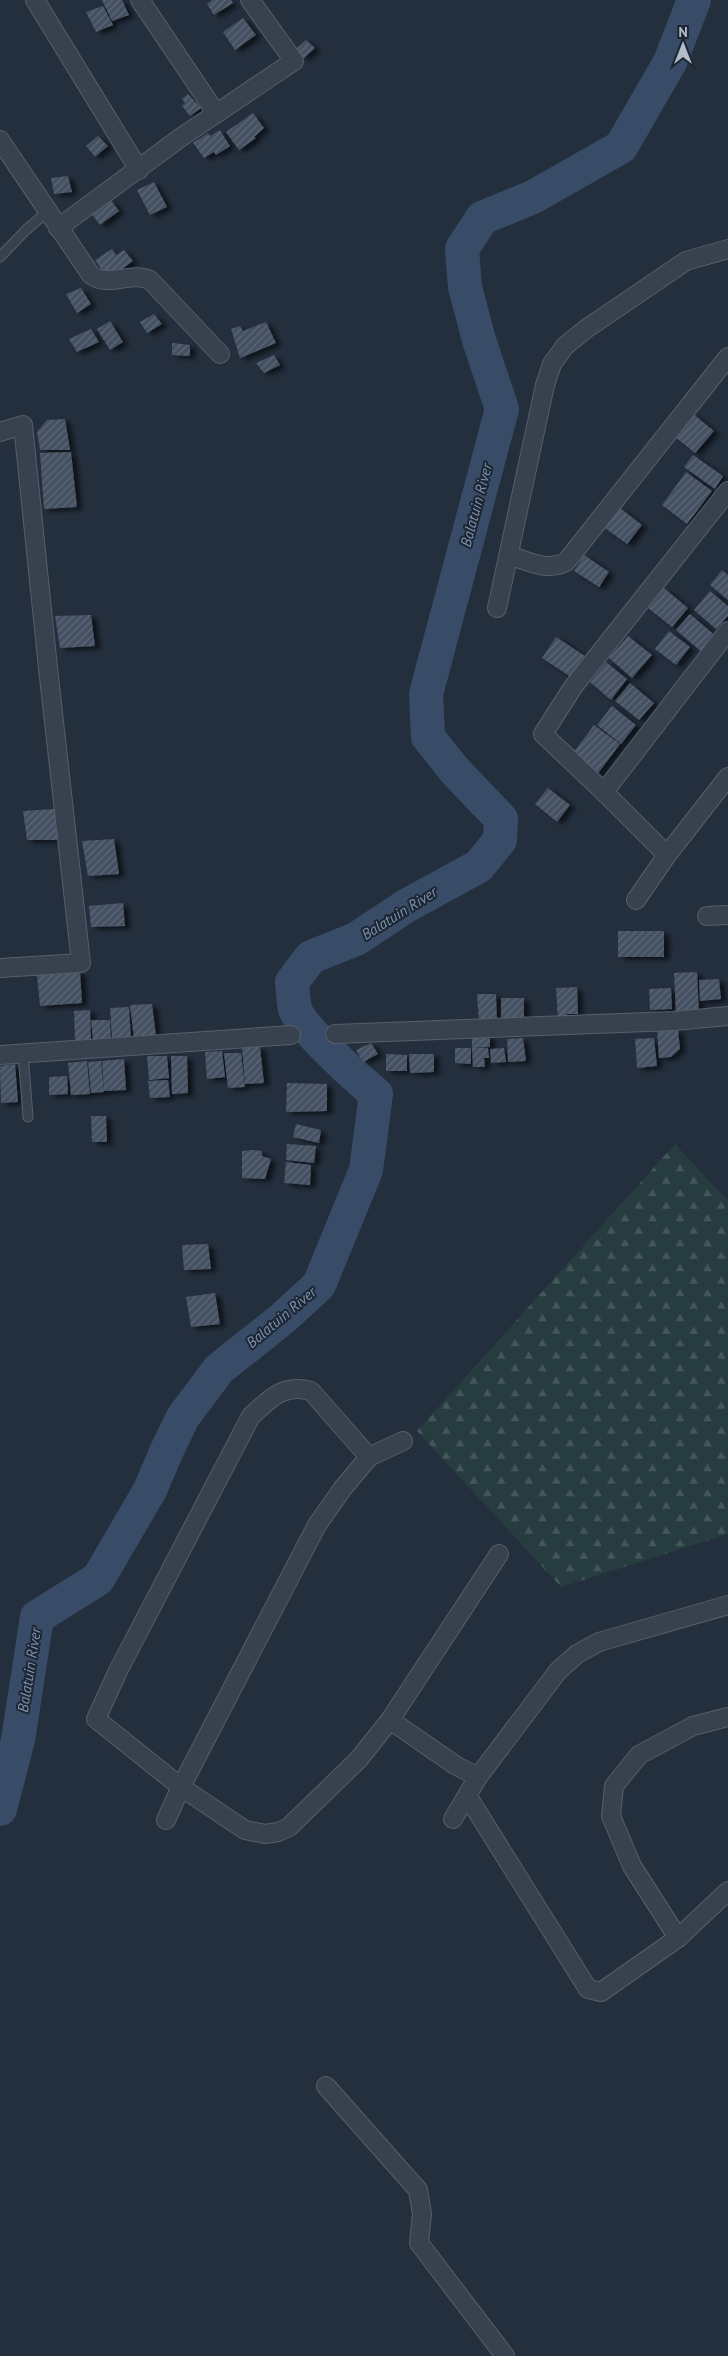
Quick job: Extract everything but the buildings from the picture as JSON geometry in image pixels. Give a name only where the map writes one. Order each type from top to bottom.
[{"type":"street","points":[[35,0],[139,170]]},
{"type":"street","points":[[140,0],[216,113]]},
{"type":"street","points":[[58,228],[216,113],[294,61],[250,0]]},
{"type":"street","points":[[0,140],[91,275],[104,280],[141,277],[150,280],[220,354]]},
{"type":"street","points":[[496,608],[545,385],[552,364],[565,346],[586,328],[686,261],[728,249]]},
{"type":"street","points":[[509,555],[543,566],[552,567],[566,562],[728,356]]},
{"type":"street","points":[[0,432],[23,425],[81,963],[0,968]]},
{"type":"street","points":[[666,855],[543,734],[573,687],[728,491]]},
{"type":"street","points":[[604,792],[728,631]]},
{"type":"street","points":[[636,900],[666,855],[728,777]]},
{"type":"street","points":[[707,916],[728,914]]},
{"type":"street","points":[[335,1034],[674,1021],[728,1016]]},
{"type":"street","points":[[0,1055],[291,1035]]},
{"type":"street","points":[[369,1457],[311,1391],[298,1387],[287,1389],[272,1398],[251,1416],[118,1671],[96,1720],[181,1787],[245,1830],[265,1834],[289,1828],[359,1759],[390,1720],[499,1554]]},
{"type":"street","points":[[166,1820],[181,1787],[317,1525],[343,1488],[369,1457],[403,1441]]},
{"type":"street","points":[[453,1819],[468,1797],[478,1777],[558,1671],[577,1654],[599,1642],[728,1605]]},
{"type":"street","points":[[678,1938],[632,1866],[611,1816],[614,1786],[639,1755],[693,1726],[728,1717]]},
{"type":"street","points":[[390,1720],[455,1765],[478,1777]]},
{"type":"street","points":[[468,1797],[588,1989],[601,1992],[678,1938],[728,1891]]},
{"type":"street","points":[[326,2086],[418,2190],[422,2214],[419,2242],[505,2356]]},
{"type":"lane","points":[[0,258],[26,230],[48,212]]},
{"type":"lane","points":[[23,1053],[28,1118]]},
{"type":"green space","points":[[675,1144],[728,1201],[728,1534],[561,1587],[417,1431]]},
{"type":"waterway","name":"Balatuin River","points":[[0,1809],[18,1740],[37,1617],[98,1579],[150,1490],[183,1417],[219,1369],[282,1319],[319,1285],[366,1170],[376,1094],[307,1028],[294,1006],[292,982],[311,957],[356,939],[406,906],[479,866],[500,840],[501,819],[456,772],[428,737],[426,694],[502,409],[479,340],[465,287],[462,249],[482,218],[533,197],[621,147],[670,62],[694,0]]}]
